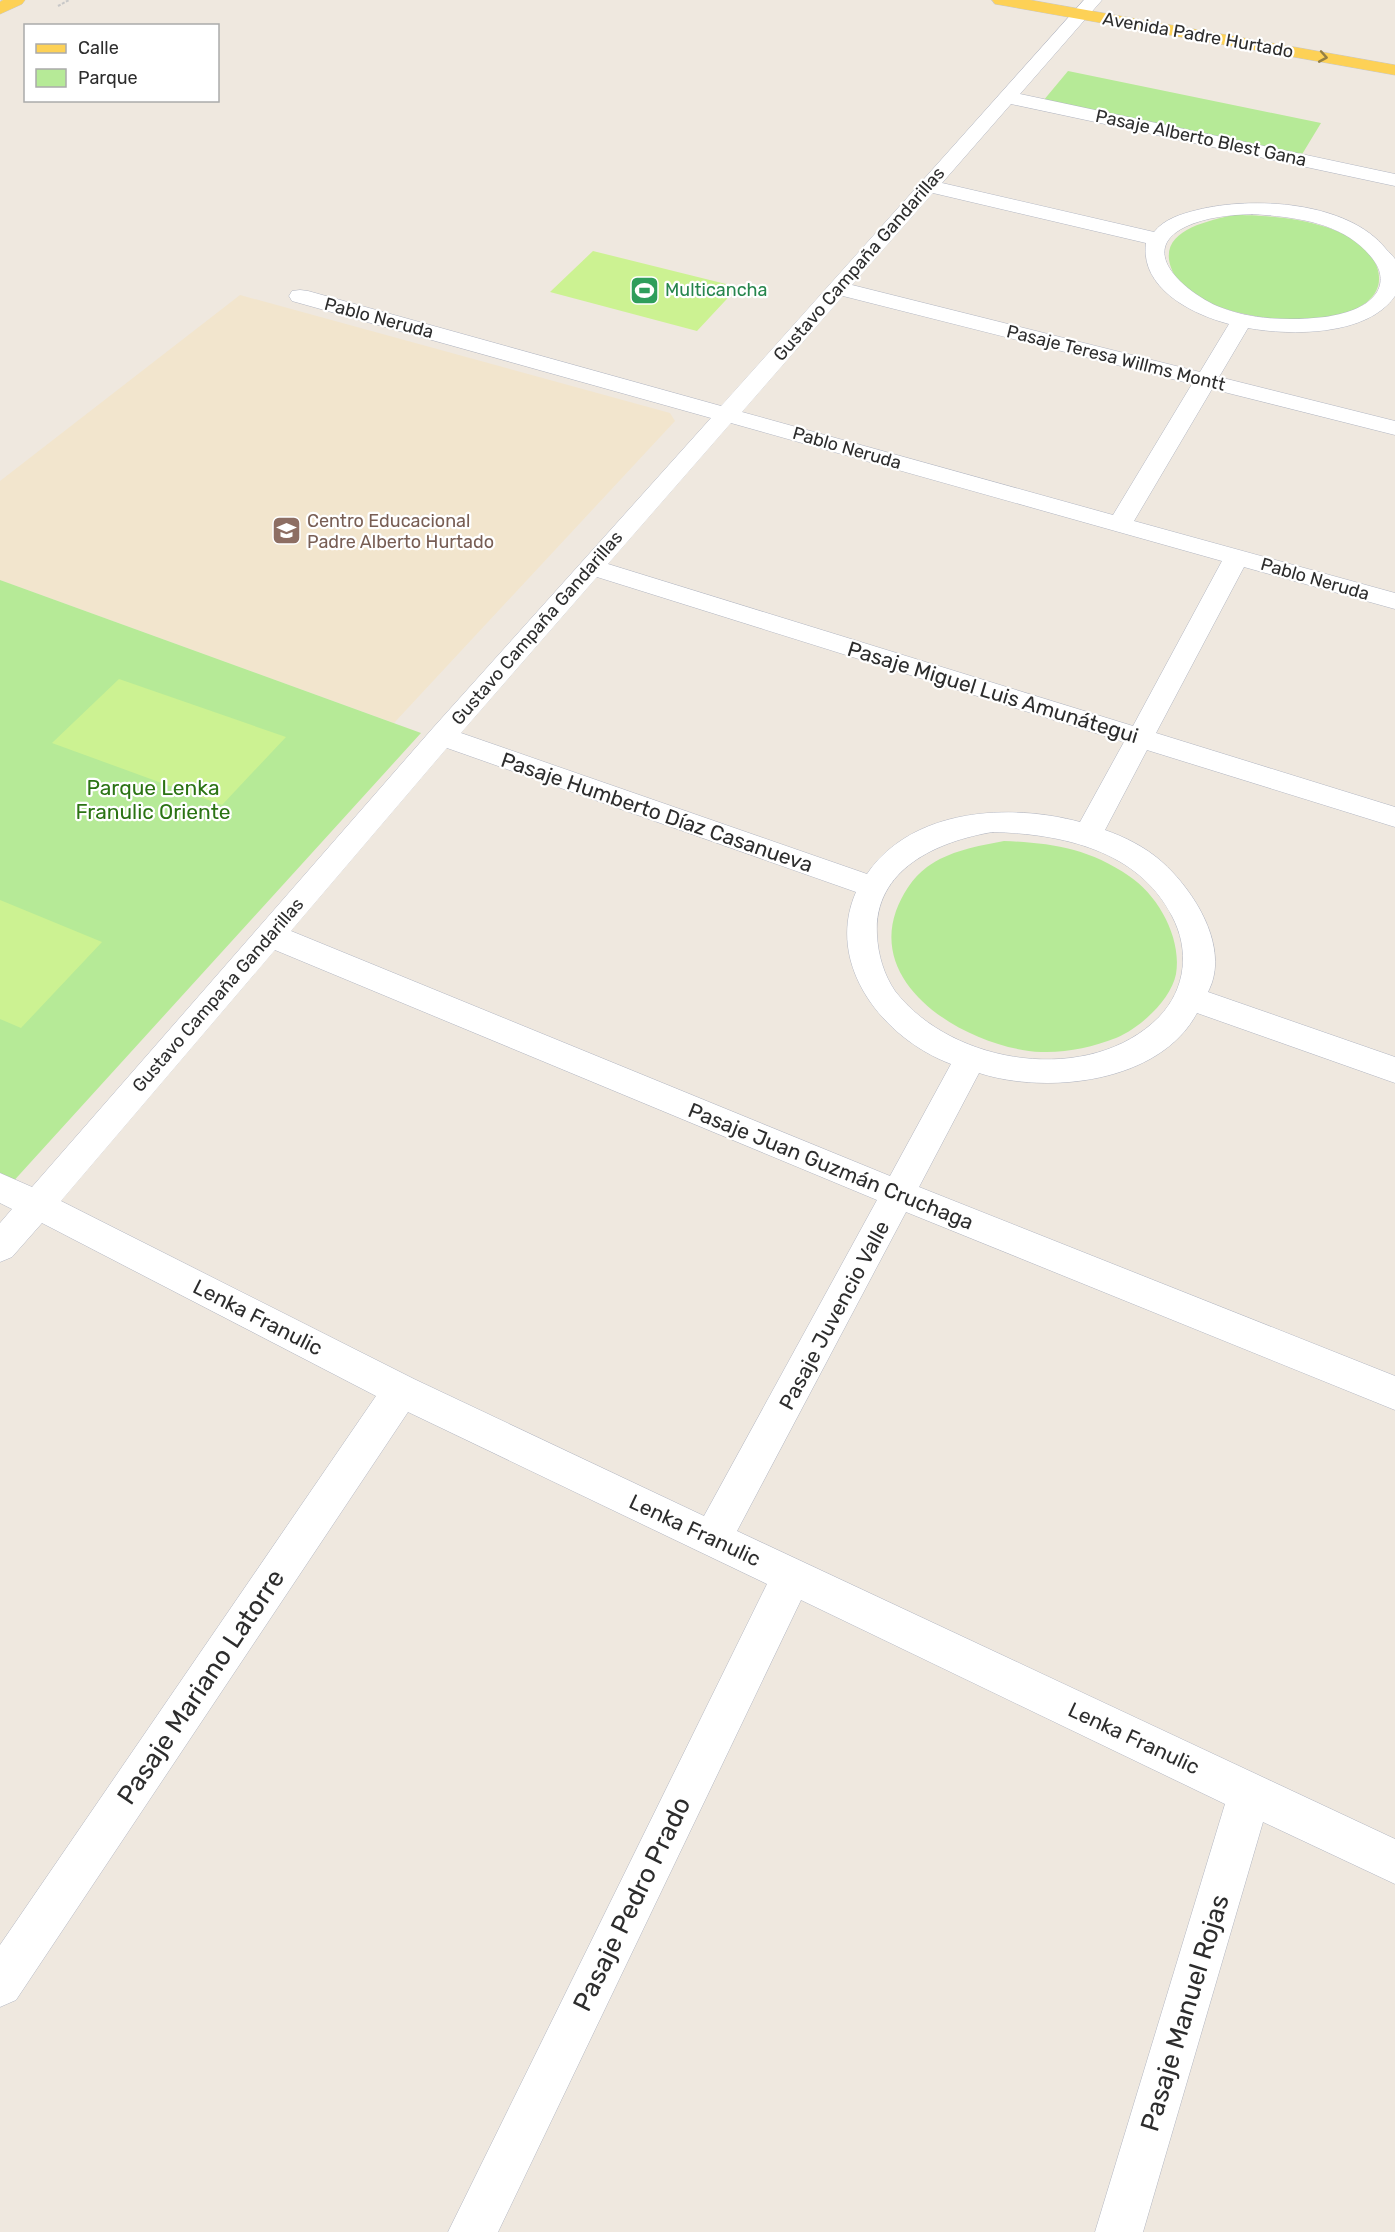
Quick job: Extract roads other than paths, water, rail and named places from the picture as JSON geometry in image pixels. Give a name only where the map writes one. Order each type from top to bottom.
[{"type":"main road","points":[[0,9],[16,0]]},
{"type":"main road","name":"Avenida Padre Hurtado","points":[[1001,0],[1086,7],[1395,69]]},
{"type":"main road","name":"Avenida Padre Hurtado","points":[[1098,0],[1212,20]]},
{"type":"street","name":"Gustavo Campaña Gandarillas","points":[[0,1247],[442,736],[1086,7]]},
{"type":"street","name":"Pasaje Alberto Blest Gana","points":[[1006,97],[1395,180]]},
{"type":"street","points":[[1304,214],[1334,167]]},
{"type":"street","points":[[928,186],[1160,240]]},
{"type":"street","points":[[1252,208],[1304,214],[1349,230],[1367,240],[1381,253],[1389,266],[1392,280],[1391,293],[1363,313],[1344,320],[1295,326],[1242,320],[1194,302],[1176,291],[1163,278],[1156,265],[1155,252],[1160,240],[1170,229],[1185,219],[1204,213],[1252,208]]},
{"type":"street","name":"Pasaje Teresa Willms Montt","points":[[838,288],[1395,428]]},
{"type":"street","name":"Pablo Neruda","points":[[300,296],[1395,601]]},
{"type":"street","points":[[1120,524],[1242,320]]},
{"type":"street","points":[[1088,834],[1237,557]]},
{"type":"street","name":"Pasaje Miguel Luis Amunátegui","points":[[591,567],[1395,818]]},
{"type":"street","name":"Pasaje Humberto Díaz Casanueva","points":[[442,736],[873,887]]},
{"type":"street","points":[[993,822],[1025,822],[1057,826],[1088,834],[1121,849],[1149,868],[1172,890],[1188,916],[1198,944],[1200,972],[1192,999],[1180,1017],[1163,1034],[1143,1049],[1118,1061],[1061,1072],[1000,1067],[970,1059],[939,1045],[912,1026],[890,1005],[874,982],[864,958],[860,933],[863,909],[873,887],[888,867],[909,850],[934,836],[962,827],[993,822]]},
{"type":"street","name":"Pasaje Juan Guzmán Cruchaga","points":[[269,935],[899,1194],[1395,1393]]},
{"type":"street","points":[[1192,999],[1395,1070]]},
{"type":"street","name":"Pasaje Juvencio Valle","points":[[713,1538],[970,1059]]},
{"type":"street","name":"Lenka Franulic","points":[[0,1187],[401,1391],[1395,1862]]},
{"type":"street","name":"Pasaje Mariano Latorre","points":[[0,1984],[401,1391]]},
{"type":"street","name":"Pasaje Pedro Prado","points":[[472,2232],[792,1576]]},
{"type":"street","name":"Pasaje Manuel Rojas","points":[[1119,2232],[1250,1793]]},
{"type":"place","name":"Multicancha","points":[[644,290]]},
{"type":"place","name":"Centro Educacional Padre Alberto Hurtado","points":[[286,531]]},
{"type":"park label","name":"Parque Lenka Franulic Oriente","points":[[153,799]]}]
